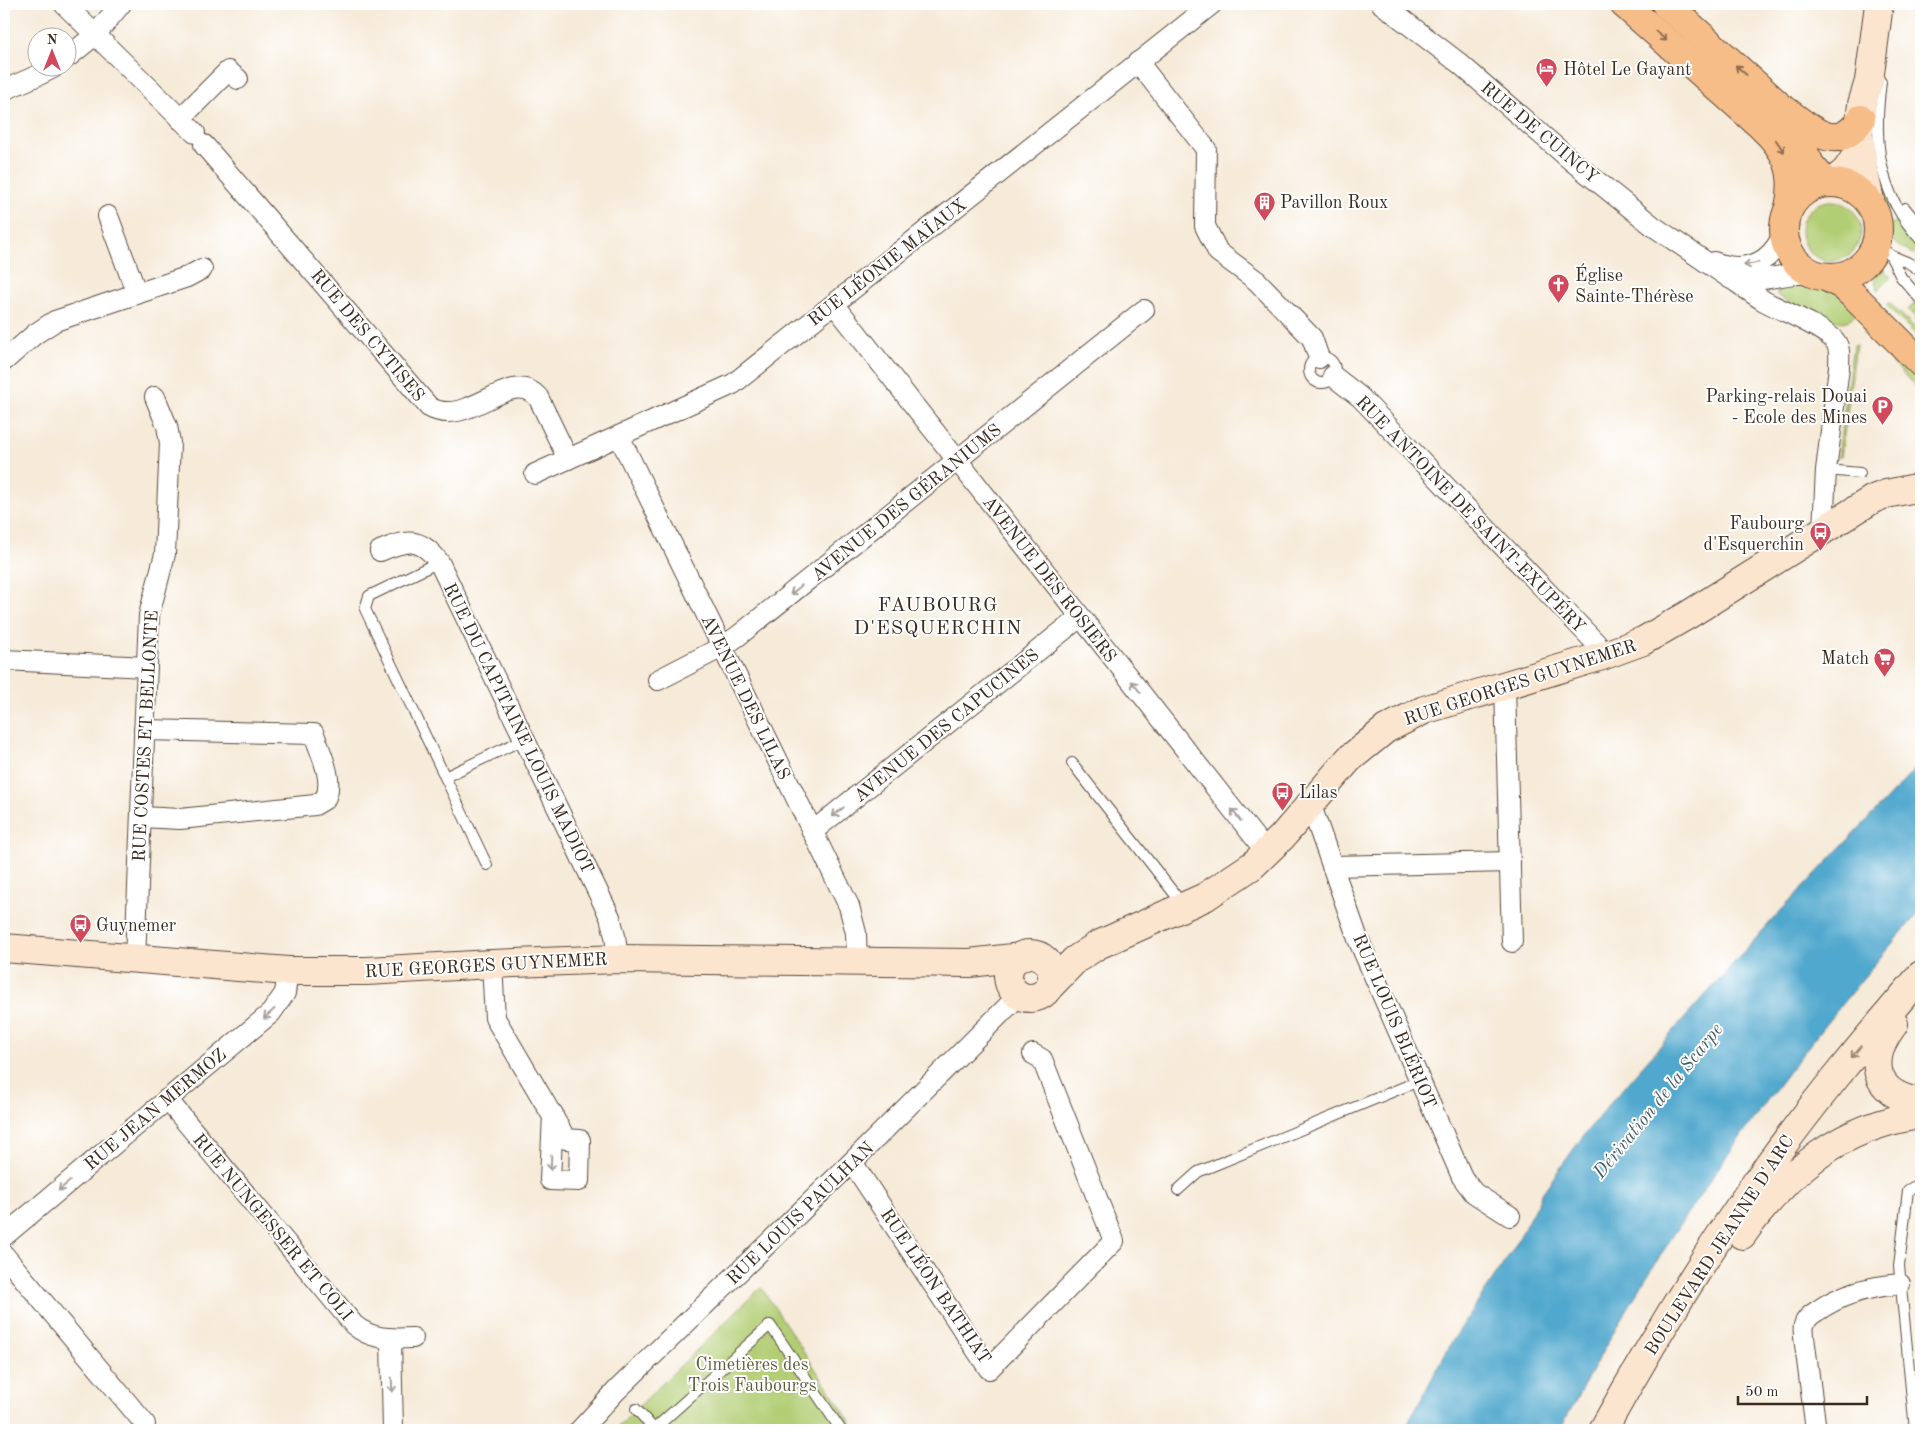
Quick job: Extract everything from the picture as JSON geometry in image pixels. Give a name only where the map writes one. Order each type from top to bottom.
[{"type":"main road","points":[[1624,4],[1771,135],[1780,146],[1786,156],[1791,173],[1792,193],[1786,220],[1788,250],[1794,260],[1854,296],[1921,363]]},
{"type":"main road","points":[[1666,4],[1776,103],[1820,134],[1830,138],[1837,137],[1860,128]]},
{"type":"main road","points":[[1829,183],[1852,165],[1856,156],[1862,101],[1869,81],[1879,4]]},
{"type":"main road","points":[[1776,103],[1792,128],[1811,166],[1829,183]]},
{"type":"main road","points":[[1860,128],[1864,173],[1871,205],[1878,223],[1879,252],[1869,280],[1872,295],[1880,306],[1921,346]]},
{"type":"main road","points":[[1786,220],[1802,193],[1813,186],[1829,183],[1846,185],[1857,191],[1871,205]]},
{"type":"main road","points":[[1820,276],[1840,277],[1852,273],[1879,252]]},
{"type":"main road","points":[[1852,511],[1880,496],[1921,487]]},
{"type":"main road","points":[[1852,511],[1884,502],[1921,498]]},
{"type":"main road","name":"RUE GEORGES GUYNEMER","points":[[4,948],[288,971],[367,971],[618,959],[970,963],[1029,956],[1060,956],[1185,907],[1222,888],[1267,853],[1349,758],[1386,729],[1424,710],[1602,656],[1653,636],[1852,511]]},
{"type":"main road","name":"RUE GEORGES GUYNEMER","points":[[1050,986],[1080,956],[1112,937]]},
{"type":"main road","points":[[1029,956],[1047,962],[1051,968],[1052,975],[1050,986],[1046,992],[1037,997],[1030,998],[1015,990],[1008,977],[1010,967],[1029,956]]},
{"type":"main road","name":"RUE GEORGES GUYNEMER","points":[[970,963],[989,969],[1001,976],[1015,990]]},
{"type":"main road","name":"BOULEVARD JEANNE D'ARC","points":[[1603,1430],[1680,1299],[1768,1166],[1854,1054],[1921,974]]},
{"type":"main road","points":[[1921,993],[1881,1043],[1877,1059],[1880,1076],[1889,1090],[1902,1099],[1921,1104]]},
{"type":"main road","points":[[1721,1235],[1777,1174],[1803,1152],[1830,1134],[1851,1122],[1903,1107],[1921,1104]]},
{"type":"main road","name":"BOULEVARD JEANNE D'ARC","points":[[1622,1430],[1655,1372],[1718,1270],[1764,1205],[1794,1174],[1835,1144],[1876,1125],[1921,1115]]},
{"type":"street","points":[[64,4],[180,119],[228,72],[238,80]]},
{"type":"street","points":[[78,49],[95,35],[121,4]]},
{"type":"street","name":"RUE LÉONIE MAÏAUX","points":[[534,474],[733,384],[1212,4]]},
{"type":"street","name":"RUE DE CUINCY","points":[[1382,4],[1459,63],[1573,162],[1654,226],[1764,300],[1829,336],[1839,348],[1839,367],[1826,470]]},
{"type":"street","points":[[1138,62],[1206,149],[1205,226],[1218,252],[1257,281],[1312,338],[1319,358]]},
{"type":"street","points":[[4,90],[33,78]]},
{"type":"street","name":"RUE DES CYTISES","points":[[180,119],[200,139],[429,407],[443,413],[450,413],[464,410],[512,389],[530,390],[538,397],[568,459]]},
{"type":"street","points":[[108,216],[137,294]]},
{"type":"street","name":"RUE DE CUINCY","points":[[1700,258],[1732,267],[1753,265],[1770,256],[1778,246],[1786,220]]},
{"type":"street","points":[[4,360],[54,321],[187,277],[202,269]]},
{"type":"street","points":[[1731,279],[1744,281],[1794,274],[1820,276]]},
{"type":"street","name":"RUE DE CUINCY","points":[[1768,279],[1772,296],[1788,312]]},
{"type":"street","name":"AVENUE DES ROSIERS","points":[[834,304],[1267,853]]},
{"type":"street","name":"AVENUE DES GÉRANIUMS","points":[[658,680],[722,647],[738,636],[1144,310]]},
{"type":"street","name":"RUE ANTOINE DE SAINT-EXUPÉRY","points":[[1333,376],[1360,397],[1374,411],[1596,643],[1602,656]]},
{"type":"street","name":"RUE COSTES ET BELLONTE","points":[[135,960],[151,606],[166,554],[169,435],[155,397]]},
{"type":"street","name":"AVENUE DES LILAS","points":[[619,436],[852,913],[857,942],[857,963]]},
{"type":"street","points":[[1823,529],[1826,470]]},
{"type":"street","name":"RUE DU CAPITAINE LOUIS MADIOT","points":[[380,551],[408,541],[418,543],[433,554],[439,562],[610,916],[618,959]]},
{"type":"street","name":"AVENUE DES CAPUCINES","points":[[812,832],[1080,617]]},
{"type":"street","points":[[4,660],[147,667]]},
{"type":"street","points":[[1505,686],[1512,942]]},
{"type":"street","points":[[141,817],[180,819],[315,805],[326,799],[328,793],[327,774],[314,734],[144,730]]},
{"type":"street","name":"RUE LOUIS BLÉRIOT","points":[[1310,803],[1358,939],[1467,1185],[1481,1199],[1510,1216]]},
{"type":"street","points":[[1332,866],[1510,862]]},
{"type":"street","points":[[492,964],[495,1018],[552,1114]]},
{"type":"street","name":"RUE JEAN MERMOZ","points":[[4,1236],[271,1013],[285,993],[288,971]]},
{"type":"street","name":"RUE LOUIS PAULHAN","points":[[580,1430],[617,1390],[852,1162],[1015,990]]},
{"type":"street","name":"RUE LÉON BATHIAT","points":[[852,1162],[989,1369],[1114,1241],[1042,1059],[1033,1054]]},
{"type":"street","name":"RUE NUNGESSER ET COLI","points":[[167,1099],[354,1325],[375,1337],[390,1339],[413,1338]]},
{"type":"street","points":[[4,1255],[145,1424]]},
{"type":"street","points":[[1816,1430],[1804,1337],[1806,1320],[1828,1304],[1856,1291],[1875,1286],[1900,1284]]},
{"type":"street","points":[[390,1339],[393,1430]]},
{"type":"lane","points":[[1883,68],[1877,124],[1878,149],[1884,173],[1898,207],[1908,224],[1921,240]]},
{"type":"lane","points":[[1884,173],[1905,208],[1921,228]]},
{"type":"lane","points":[[1879,252],[1907,262],[1921,271]]},
{"type":"lane","points":[[1879,252],[1921,300]]},
{"type":"lane","points":[[1324,357],[1332,362],[1334,366],[1333,376],[1330,380],[1319,383],[1311,377],[1309,367],[1314,360],[1324,357]]},
{"type":"lane","points":[[1826,470],[1860,473]]},
{"type":"lane","points":[[439,562],[369,596],[365,610],[487,865]]},
{"type":"lane","points":[[445,777],[524,739]]},
{"type":"lane","points":[[1072,763],[1185,907]]},
{"type":"lane","points":[[1178,1190],[1198,1172],[1420,1080]]},
{"type":"lane","points":[[1915,1430],[1899,1266],[1908,1190],[1921,1182]]},
{"type":"lane","points":[[636,1409],[654,1430],[770,1325],[841,1430]]},
{"type":"green space","points":[[1872,136],[1879,178],[1893,209],[1885,207],[1879,201],[1875,191],[1872,166]]},
{"type":"green space","points":[[1825,201],[1837,201],[1848,206],[1856,214],[1861,225],[1859,243],[1848,256],[1837,261],[1825,261],[1814,256],[1806,248],[1801,237],[1801,225],[1806,214],[1814,206]]},
{"type":"green space","points":[[1895,222],[1902,224],[1921,247],[1913,254],[1891,240],[1888,231],[1889,225]]},
{"type":"green space","points":[[1879,266],[1891,277],[1877,291],[1875,279],[1877,267]]},
{"type":"green space","points":[[1801,281],[1832,289],[1860,310],[1845,322],[1838,321],[1827,315],[1822,324],[1777,295],[1777,289],[1780,286]]},
{"type":"green space","points":[[1889,302],[1921,334],[1921,340],[1886,305]]},
{"type":"green space","points":[[1916,302],[1921,307],[1921,323],[1908,310]]},
{"type":"green space","points":[[1872,321],[1921,371],[1921,392],[1864,334],[1864,329]]},
{"type":"green space","points":[[1853,345],[1856,345],[1841,457],[1838,457]]},
{"type":"green space","name":"Cimetières des Trois Faubourgs","points":[[761,1287],[856,1430],[615,1430]]},
{"type":"water","name":"Dérivation de la Scarpe","points":[[1921,763],[1921,910],[1820,1032],[1771,1095],[1725,1159],[1680,1225],[1638,1292],[1560,1430],[1404,1430],[1453,1340],[1515,1246],[1543,1192],[1583,1136],[1628,1082],[1773,919]]},
{"type":"place","name":"Hôtel Le Gayant","points":[[1547,88]]},
{"type":"place","name":"Pavillon Roux","points":[[1264,221]]},
{"type":"place","name":"Église Sainte-Thérèse","points":[[1559,304]]},
{"type":"place","name":"Parking-relais Douai - Ecole des Mines","points":[[1883,425]]},
{"type":"place","name":"Faubourg d'Esquerchin","points":[[1820,552]]},
{"type":"place","name":"Match","points":[[1885,677]]},
{"type":"place","name":"Lilas","points":[[1283,811]]},
{"type":"place","name":"Guynemer","points":[[80,944]]},
{"type":"district","name":"FAUBOURG D'ESQUERCHIN","points":[[938,616]]}]
